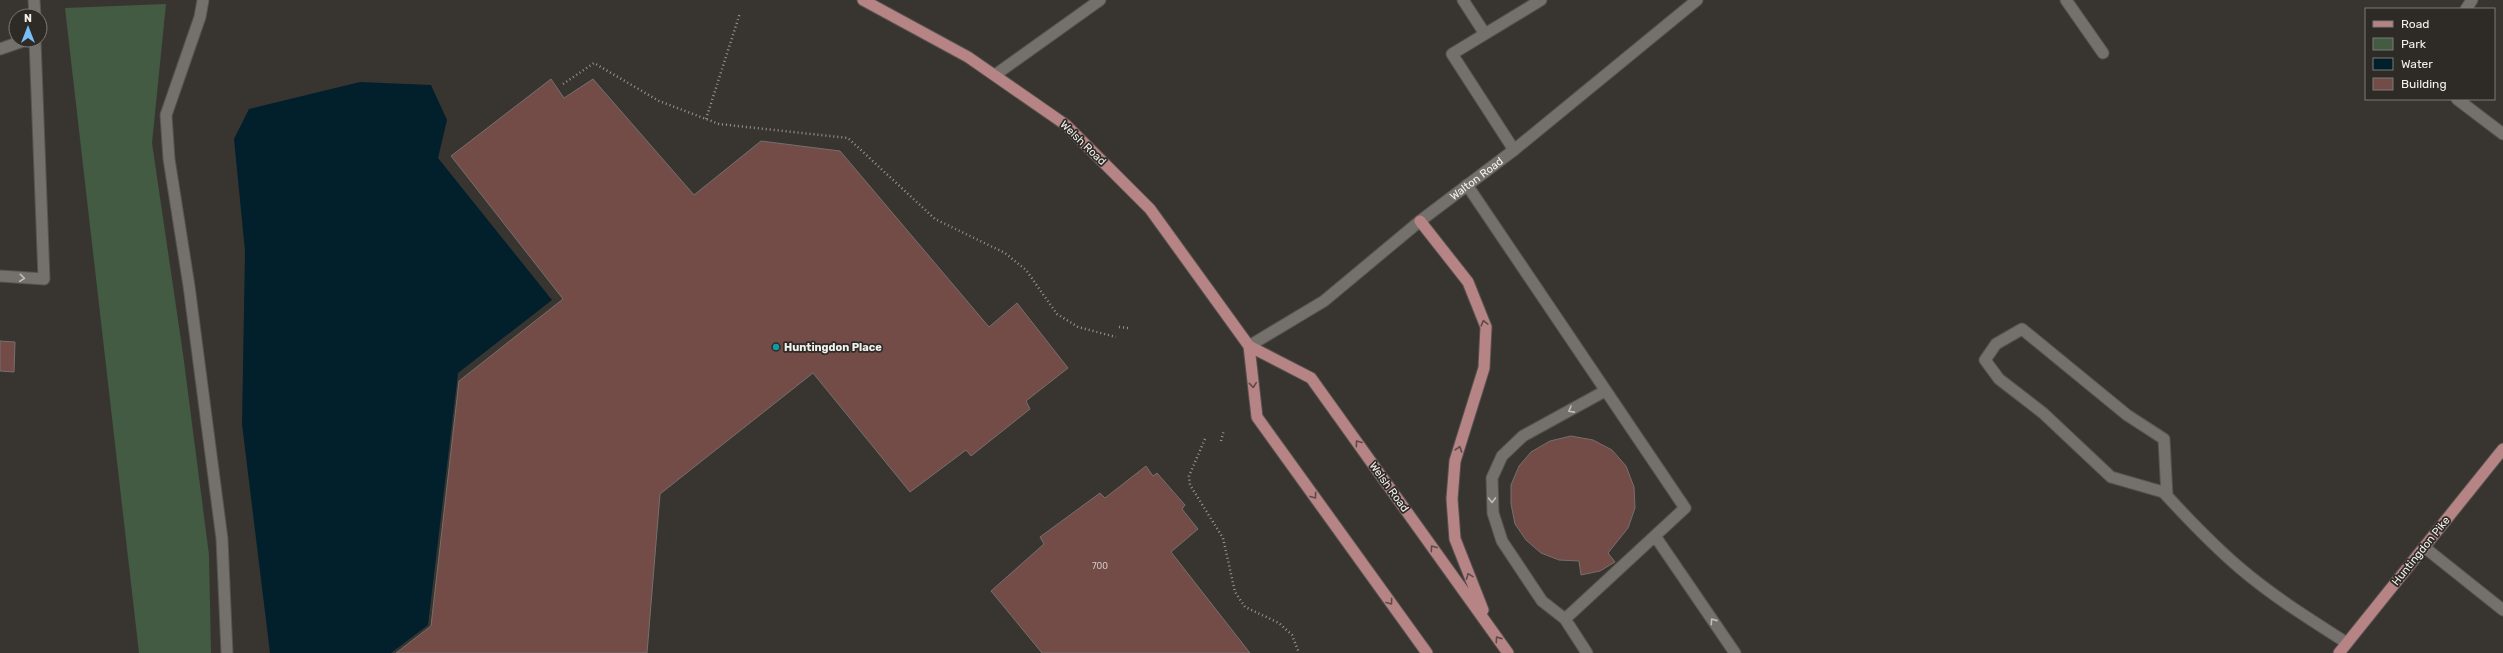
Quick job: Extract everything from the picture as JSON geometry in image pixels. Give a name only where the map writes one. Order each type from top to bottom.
[{"type":"main road","name":"Welsh Road","points":[[863,0],[962,53],[1066,125],[1150,209],[1249,346],[1311,378],[1508,653]]},
{"type":"main road","points":[[1420,221],[1468,282],[1486,326],[1484,368],[1455,461],[1452,498],[1455,539],[1489,625]]},
{"type":"main road","name":"Welsh Road","points":[[1249,346],[1257,417],[1427,653]]},
{"type":"main road","name":"Huntingdon Pike","points":[[2339,653],[2503,449]]},
{"type":"street","points":[[203,0],[200,17],[166,115],[169,159],[189,286],[222,540],[227,653]]},
{"type":"street","points":[[995,75],[1100,0]]},
{"type":"street","points":[[1463,0],[1485,34]]},
{"type":"street","points":[[1514,150],[1452,54],[1540,0]]},
{"type":"street","name":"Walton Road","points":[[1249,346],[1324,301],[1420,221],[1514,150],[1697,0]]},
{"type":"street","points":[[2066,0],[2104,53]]},
{"type":"street","points":[[0,276],[44,279],[36,48]]},
{"type":"street","points":[[2458,100],[2503,134]]},
{"type":"street","points":[[1467,185],[1685,508],[1565,619]]},
{"type":"street","points":[[2167,496],[2164,439],[2127,415],[2022,329],[1996,344],[1985,360],[1999,379],[2042,414],[2111,477],[2164,492],[2167,496],[2241,569],[2289,605],[2347,643]]},
{"type":"street","points":[[1587,653],[1565,619],[1542,601],[1502,541],[1493,513],[1492,478],[1502,456],[1523,436],[1605,391]]},
{"type":"street","points":[[1655,536],[1735,653]]},
{"type":"street","points":[[2424,547],[2503,610]]},
{"type":"path","points":[[706,119],[740,13]]},
{"type":"path","points":[[563,84],[594,63],[659,101],[706,119],[740,127],[848,138],[936,219],[1005,253],[1026,270],[1057,314],[1078,327],[1116,337]]},
{"type":"path","points":[[1119,327],[1128,328]]},
{"type":"path","points":[[1221,441],[1224,430]]},
{"type":"path","points":[[1205,439],[1189,476],[1190,485],[1211,516],[1223,538],[1235,592],[1246,608],[1279,623],[1292,635],[1299,653]]},
{"type":"green space","points":[[166,4],[152,143],[183,354],[209,555],[211,653],[139,653],[65,8]]},
{"type":"water","points":[[360,82],[431,85],[447,120],[438,158],[552,300],[458,373],[428,625],[391,653],[270,653],[242,424],[245,251],[234,139],[249,109]]},
{"type":"building","name":"Huntingdon Place","points":[[551,79],[564,98],[593,79],[694,195],[761,141],[840,151],[989,327],[1017,303],[1068,368],[1026,401],[1030,409],[971,456],[966,450],[910,492],[813,373],[660,494],[647,653],[396,653],[431,626],[459,381],[563,299],[451,156]]},
{"type":"building","points":[[0,341],[15,342],[14,372],[0,371]]},
{"type":"building","points":[[1571,436],[1593,440],[1612,450],[1626,466],[1634,487],[1635,508],[1628,528],[1608,553],[1615,562],[1600,571],[1581,575],[1579,561],[1559,560],[1541,553],[1526,540],[1515,524],[1511,504],[1511,485],[1519,466],[1531,452],[1550,441]]},
{"type":"building","points":[[1146,466],[1153,476],[1157,473],[1185,505],[1182,509],[1198,529],[1171,552],[1250,653],[1042,653],[991,591],[1044,544],[1040,537],[1100,493],[1105,498]]},
{"type":"place","name":"Huntingdon Place","points":[[776,347]]}]
